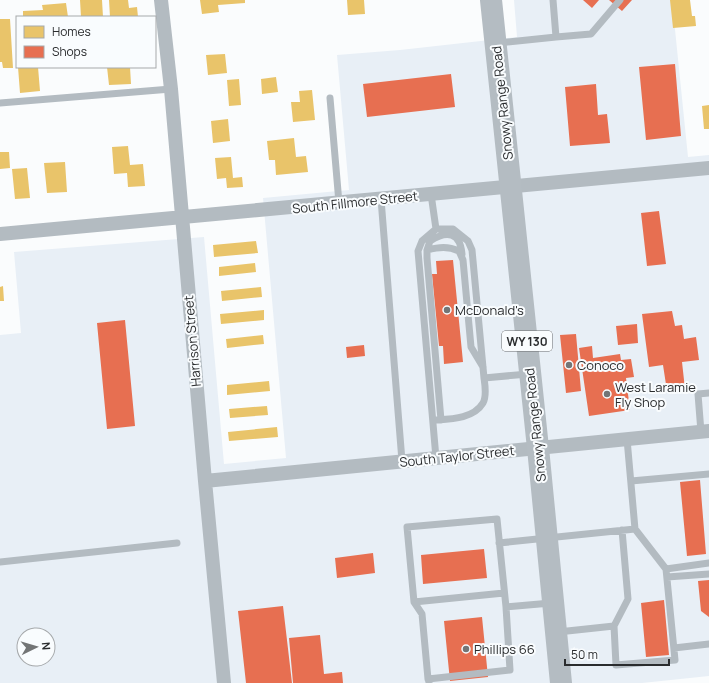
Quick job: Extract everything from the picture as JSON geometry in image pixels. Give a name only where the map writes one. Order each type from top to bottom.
[{"type":"main road","name":"Snowy Range Road","points":[[491,0],[561,683]]},
{"type":"street","name":"Harrison Street","points":[[161,0],[171,89],[224,683]]},
{"type":"street","name":"South Fillmore Street","points":[[0,234],[709,168]]},
{"type":"street","name":"South Taylor Street","points":[[205,481],[705,432]]},
{"type":"lane","points":[[553,0],[556,37]]},
{"type":"lane","points":[[496,44],[591,34],[620,0]]},
{"type":"lane","points":[[0,103],[171,89]]},
{"type":"lane","points":[[330,98],[339,203]]},
{"type":"lane","points":[[431,194],[436,229]]},
{"type":"lane","points":[[381,199],[402,461]]},
{"type":"lane","points":[[433,420],[464,416],[474,412],[483,403],[485,395],[472,250],[468,241],[453,229],[436,229],[422,241],[418,251],[436,458]]},
{"type":"lane","points":[[441,420],[427,258],[427,250],[430,241],[436,237],[446,234],[452,235],[460,242],[471,347],[483,367]]},
{"type":"lane","points":[[427,250],[450,247],[459,250],[463,260]]},
{"type":"lane","points":[[484,378],[530,374]]},
{"type":"lane","points":[[705,432],[698,394],[709,393]]},
{"type":"lane","points":[[622,530],[628,599],[614,626],[616,665],[675,660],[666,569],[635,529],[627,439]]},
{"type":"lane","points":[[630,482],[709,474]]},
{"type":"lane","points":[[497,519],[504,594],[510,670],[428,681],[422,614],[414,602],[406,527],[497,519]]},
{"type":"lane","points":[[500,542],[635,529]]},
{"type":"lane","points":[[0,562],[177,543]]},
{"type":"lane","points":[[666,569],[709,563]]},
{"type":"lane","points":[[667,577],[709,574]]},
{"type":"lane","points":[[414,602],[504,594]]},
{"type":"lane","points":[[506,607],[553,603]]},
{"type":"lane","points":[[556,632],[614,626]]},
{"type":"lane","points":[[674,648],[709,644]]},
{"type":"shaded area","points":[[514,0],[672,0],[688,157],[709,155],[709,676],[642,683],[0,683],[0,335],[21,333],[14,252],[204,237],[224,464],[286,458],[263,198],[349,190],[337,55],[400,50],[517,37]]},
{"type":"building: Homes","points":[[80,0],[102,0],[103,16],[81,16]]},
{"type":"building: Homes","points":[[109,0],[128,0],[129,8],[137,7],[138,16],[110,16]]},
{"type":"building: Homes","points":[[200,0],[245,0],[245,3],[218,5],[219,12],[202,14]]},
{"type":"building: Homes","points":[[347,0],[364,0],[365,14],[348,15]]},
{"type":"building: Homes","points":[[670,0],[690,0],[692,16],[695,16],[696,26],[673,28]]},
{"type":"building: Homes","points":[[66,3],[68,16],[23,16],[23,11],[43,10],[42,5]]},
{"type":"building: Homes","points":[[0,19],[10,19],[13,68],[3,68],[2,62],[0,62]]},
{"type":"building: Homes","points":[[225,54],[227,73],[208,75],[206,55]]},
{"type":"building: Homes","points":[[18,68],[38,68],[40,91],[20,93]]},
{"type":"building: Homes","points":[[107,68],[130,68],[131,84],[109,85]]},
{"type":"building: Homes","points":[[276,77],[278,92],[262,94],[261,79]]},
{"type":"building: Homes","points":[[239,79],[241,105],[229,106],[227,80]]},
{"type":"building: Homes","points":[[312,90],[315,120],[293,122],[291,102],[300,102],[299,91]]},
{"type":"building: Homes","points":[[709,105],[709,129],[704,129],[702,106]]},
{"type":"building: Homes","points":[[228,119],[230,141],[213,143],[211,121]]},
{"type":"building: Homes","points":[[294,138],[296,157],[306,156],[308,172],[276,175],[275,160],[269,160],[267,141]]},
{"type":"building: Homes","points":[[128,146],[130,165],[143,164],[145,186],[128,187],[127,173],[114,174],[112,147]]},
{"type":"building: Homes","points":[[0,152],[9,152],[10,168],[0,169]]},
{"type":"building: Homes","points":[[231,157],[233,178],[242,177],[243,187],[227,188],[226,178],[217,179],[215,158]]},
{"type":"building: Homes","points":[[65,162],[67,192],[47,193],[44,163]]},
{"type":"building: Homes","points":[[27,168],[30,198],[15,199],[12,169]]},
{"type":"building: Homes","points":[[256,241],[258,253],[214,257],[213,245]]},
{"type":"building: Homes","points":[[255,263],[256,272],[219,276],[219,267]]},
{"type":"building: Homes","points":[[3,286],[4,301],[0,301],[0,287]]},
{"type":"building: Homes","points":[[261,287],[262,297],[222,301],[221,291]]},
{"type":"building: Homes","points":[[264,310],[264,320],[221,324],[220,314]]},
{"type":"building: Homes","points":[[263,335],[264,344],[227,348],[226,339]]},
{"type":"building: Homes","points":[[269,381],[270,391],[227,395],[227,385]]},
{"type":"building: Homes","points":[[267,406],[268,415],[230,418],[229,409]]},
{"type":"building: Homes","points":[[277,427],[278,437],[229,441],[228,432]]},
{"type":"building: Shops","points":[[583,0],[599,0],[592,8]]},
{"type":"building: Shops","points":[[609,0],[632,0],[622,11]]},
{"type":"building: Shops","points":[[675,64],[681,136],[646,140],[639,67]]},
{"type":"building: Shops","points":[[451,74],[455,107],[367,117],[363,84]]},
{"type":"building: Shops","points":[[596,84],[598,115],[607,114],[610,143],[570,146],[565,87]]},
{"type":"building: Shops","points":[[659,211],[666,264],[647,266],[641,213]]},
{"type":"building: Shops","name":"McDonald's","points":[[453,260],[463,362],[444,364],[443,346],[439,346],[432,274],[437,274],[436,261]]},
{"type":"building: Shops","points":[[672,311],[675,326],[682,325],[684,339],[696,337],[699,360],[682,362],[685,389],[667,391],[663,365],[649,367],[642,314]]},
{"type":"building: Shops","points":[[125,320],[135,426],[107,429],[97,323]]},
{"type":"building: Shops","points":[[637,324],[638,343],[618,345],[616,326]]},
{"type":"building: Shops","points":[[576,334],[581,391],[566,393],[560,335]]},
{"type":"building: Shops","points":[[364,345],[365,356],[347,358],[346,347]]},
{"type":"building: Shops","name":"West Laramie Fly Shop","points":[[592,346],[593,358],[620,354],[621,360],[631,359],[634,377],[626,378],[630,410],[589,416],[579,348]]},
{"type":"building: Shops","points":[[700,480],[706,554],[687,556],[680,482]]},
{"type":"building: Shops","points":[[484,549],[487,578],[423,584],[421,555]]},
{"type":"building: Shops","points":[[373,553],[375,573],[337,578],[335,558]]},
{"type":"building: Shops","points":[[709,580],[709,617],[701,611],[698,581]]},
{"type":"building: Shops","points":[[664,600],[669,655],[646,657],[641,603]]},
{"type":"building: Shops","points":[[283,606],[292,683],[246,683],[238,611]]},
{"type":"building: Shops","name":"Phillips 66","points":[[482,617],[488,677],[450,681],[444,621]]},
{"type":"building: Shops","points":[[320,635],[324,674],[342,672],[343,683],[293,683],[289,638]]},
{"type":"place","name":"McDonald's","points":[[447,310]]},
{"type":"place","name":"Conoco","points":[[569,365]]},
{"type":"place","name":"West Laramie Fly Shop","points":[[607,394]]},
{"type":"place","name":"Phillips 66","points":[[466,649]]}]
